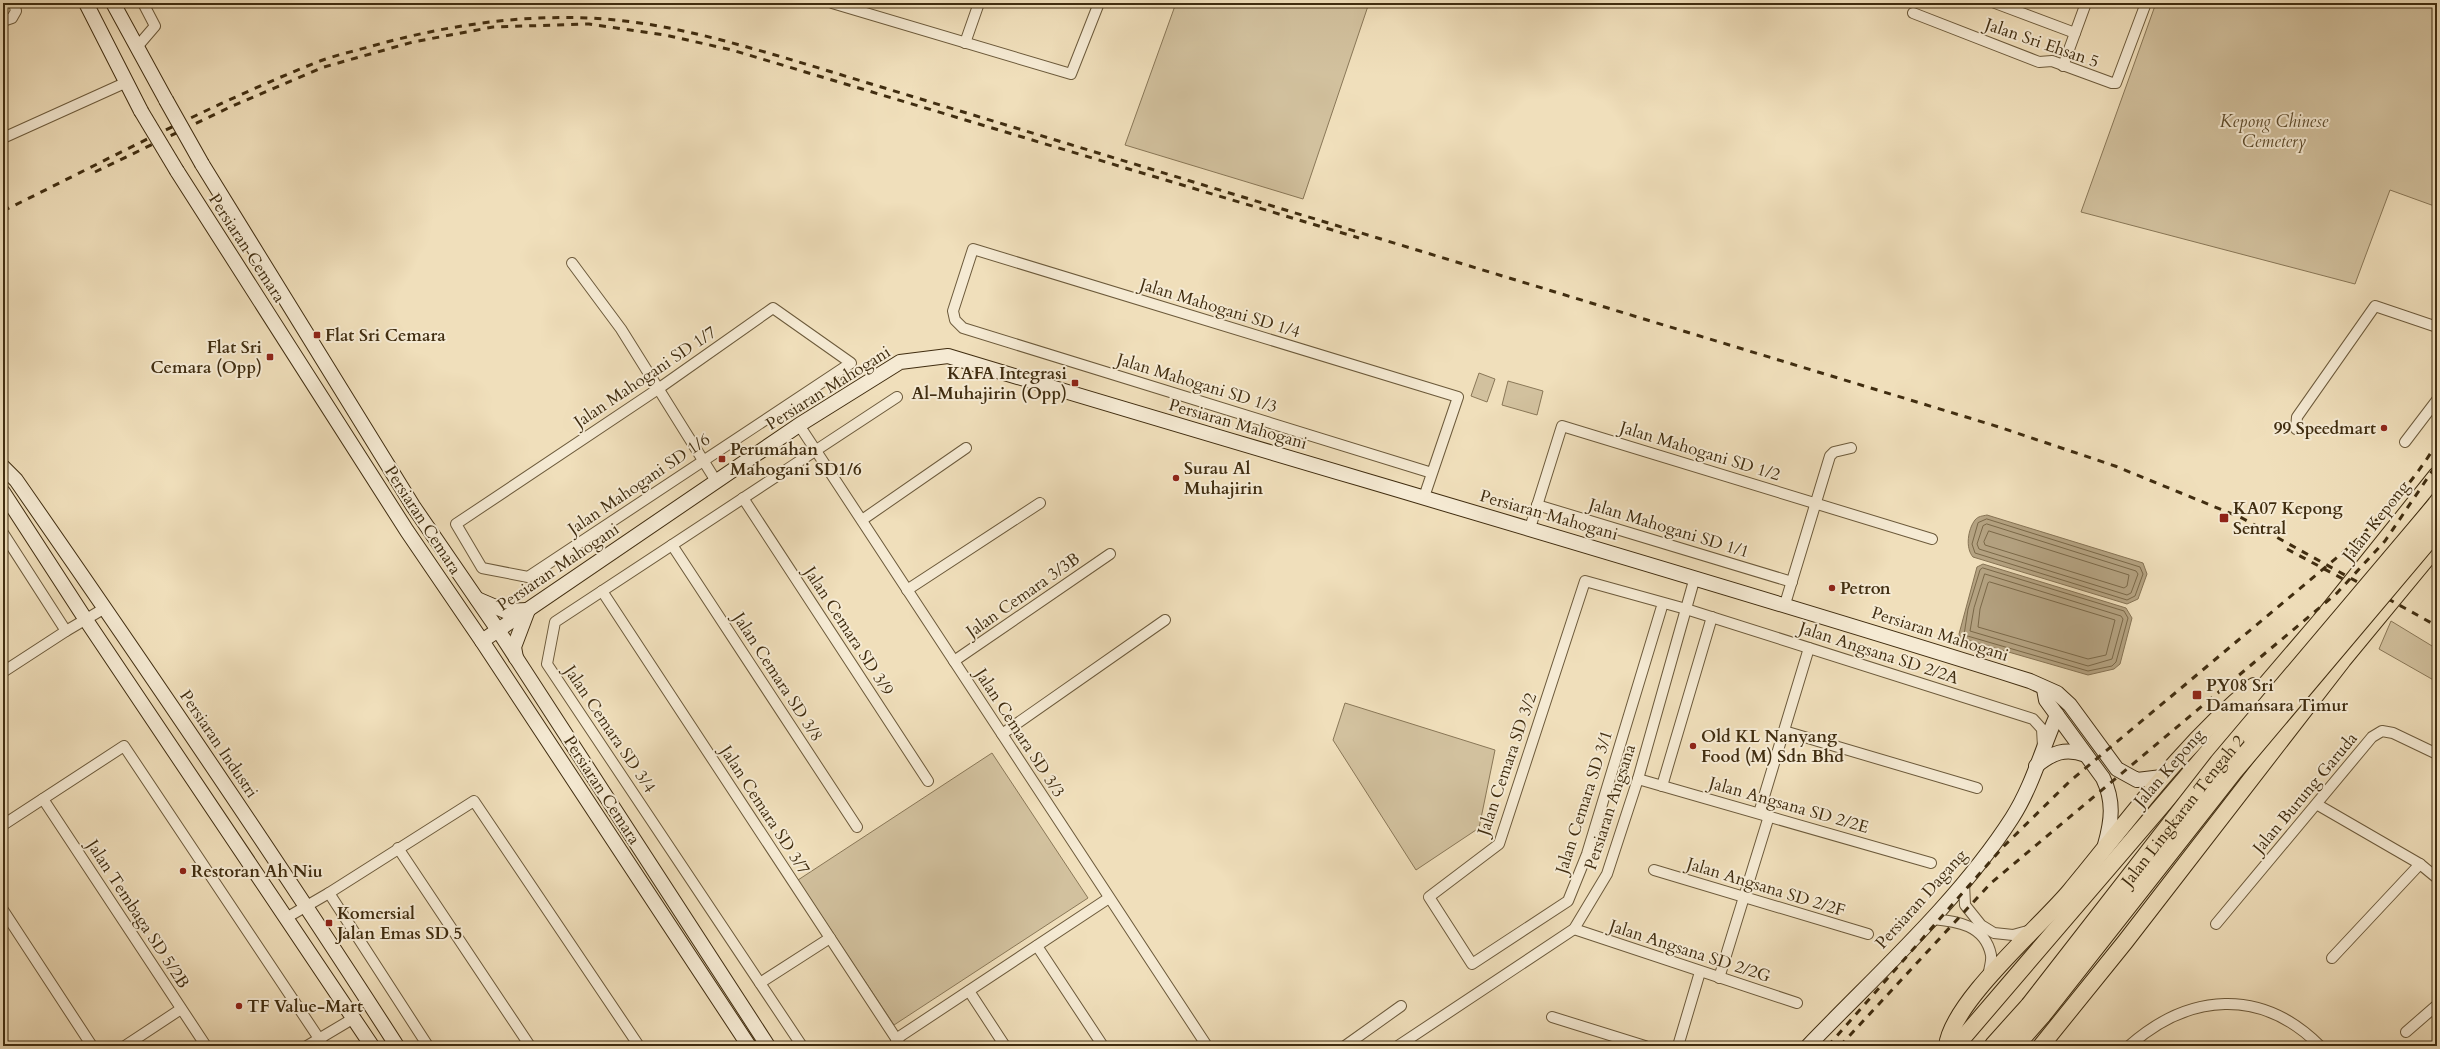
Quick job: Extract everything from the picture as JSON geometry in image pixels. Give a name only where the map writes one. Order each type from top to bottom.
[{"type":"highway","name":"Jalan Lingkaran Tengah 2","points":[[2014,1046],[2036,1010],[2220,764],[2437,505]]},
{"type":"highway","name":"Jalan Lingkaran Tengah 2","points":[[1994,1046],[2036,1010],[2233,771],[2437,529]]},
{"type":"main road","name":"Persiaran Cemara","points":[[86,3],[141,111],[176,171],[407,531],[482,641],[745,1042]]},
{"type":"main road","name":"Persiaran Cemara","points":[[113,3],[202,164],[413,506],[498,630],[768,1046]]},
{"type":"main road","name":"Persiaran Mahogani","points":[[482,641],[716,481],[803,431],[900,362],[948,356],[1224,440],[1424,497],[1785,604],[2030,681],[2044,689],[2057,693],[2070,705],[2117,769],[2137,780],[2162,777]]},
{"type":"main road","name":"Persiaran Industri","points":[[3,468],[16,480],[105,608],[307,905],[397,1046]]},
{"type":"main road","name":"Jalan Kepong","points":[[1956,1046],[2325,615],[2437,475]]},
{"type":"main road","points":[[3,492],[86,620],[372,1046]]},
{"type":"main road","points":[[2040,1046],[2066,1017],[2246,787],[2343,660],[2437,546]]},
{"type":"main road","points":[[475,598],[505,611],[528,610],[514,647],[516,659]]},
{"type":"main road","points":[[1947,1046],[1953,1024],[1988,978],[2070,891],[2105,845],[2162,777],[2226,709],[2282,664]]},
{"type":"main road","points":[[2044,689],[2046,700],[2103,778],[2112,802],[2111,824],[2105,845]]},
{"type":"main road","name":"Persiaran Dagang","points":[[1808,1046],[1932,919],[1964,883],[2012,818],[2024,796],[2057,715]]},
{"type":"main road","points":[[2036,767],[2055,752],[2064,750],[2086,754]]},
{"type":"main road","points":[[2208,752],[2218,750],[2237,758],[2244,766],[2247,776],[2246,787]]},
{"type":"street","points":[[3,21],[12,18],[16,12],[14,3]]},
{"type":"street","points":[[137,47],[155,26],[143,3]]},
{"type":"street","points":[[832,3],[853,6],[965,43],[1071,74],[1099,3]]},
{"type":"street","points":[[965,43],[980,3]]},
{"type":"street","points":[[1994,3],[2075,33]]},
{"type":"street","points":[[2063,66],[2086,3]]},
{"type":"street","name":"Jalan Sri Ehsan 5","points":[[1913,13],[2039,62],[2052,61],[2109,83],[2116,83],[2146,3]]},
{"type":"street","points":[[3,138],[127,82]]},
{"type":"street","name":"Jalan Mahogani SD 1/4","points":[[955,320],[953,311],[973,249],[1458,397],[1432,473]]},
{"type":"street","points":[[572,263],[621,328],[716,481]]},
{"type":"street","points":[[2296,429],[2297,416],[2375,306],[2437,326]]},
{"type":"street","name":"Jalan Mahogani SD 1/7","points":[[456,524],[658,389],[774,308],[851,363]]},
{"type":"street","name":"Jalan Mahogani SD 1/3","points":[[955,320],[963,328],[1432,473]]},
{"type":"street","name":"Jalan Mahogani SD 1/6","points":[[456,524],[482,568],[528,577],[851,363]]},
{"type":"street","name":"Jalan Cemara SD 3/4","points":[[802,1046],[548,664],[555,622],[897,397]]},
{"type":"street","points":[[2404,442],[2437,400]]},
{"type":"street","name":"Jalan Mahogani SD 1/2","points":[[1530,528],[1562,426],[1932,539]]},
{"type":"street","name":"Jalan Cemara SD 3/3","points":[[803,431],[1206,1046]]},
{"type":"street","points":[[862,520],[966,448]]},
{"type":"street","points":[[1785,604],[1830,456],[1834,452],[1851,448]]},
{"type":"street","points":[[1424,497],[1432,473]]},
{"type":"street","name":"Jalan Cemara SD 3/9","points":[[743,498],[928,781]]},
{"type":"street","points":[[907,590],[1040,503]]},
{"type":"street","name":"Jalan Mahogani SD 1/1","points":[[1537,505],[1792,582]]},
{"type":"street","points":[[3,533],[66,630]]},
{"type":"street","name":"Jalan Cemara SD 3/8","points":[[672,545],[857,827]]},
{"type":"street","name":"Jalan Cemara 3/3B","points":[[954,661],[1110,554]]},
{"type":"street","name":"Persiaran Angsana","points":[[1398,1046],[1574,929],[1607,874],[1638,779],[1695,577]]},
{"type":"street","name":"Jalan Angsana SD 2/2A","points":[[1585,581],[1712,617],[2033,719],[2042,729],[2043,747]]},
{"type":"street","name":"Jalan Cemara SD 3/2","points":[[1472,964],[1429,897],[1499,844],[1585,581]]},
{"type":"street","name":"Jalan Cemara SD 3/7","points":[[602,591],[899,1042]]},
{"type":"street","name":"Jalan Cemara SD 3/1","points":[[1472,964],[1568,901],[1587,854],[1663,603]]},
{"type":"street","points":[[3,672],[66,630],[105,608]]},
{"type":"street","points":[[1662,786],[1712,617]]},
{"type":"street","points":[[1002,734],[1164,620]]},
{"type":"street","points":[[1719,978],[1744,897],[1784,731],[1809,648]]},
{"type":"street","points":[[1784,731],[1978,788]]},
{"type":"street","name":"Jalan Burung Garuda","points":[[2216,924],[2318,805],[2372,737],[2382,731],[2393,732],[2437,754]]},
{"type":"street","points":[[3,825],[124,746],[322,1042]]},
{"type":"street","name":"Jalan Angsana SD 2/2E","points":[[1638,779],[1931,863]]},
{"type":"street","name":"Jalan Tembaga SD 5/2B","points":[[43,799],[206,1046]]},
{"type":"street","points":[[286,918],[329,893],[474,801],[639,1046]]},
{"type":"street","points":[[2318,805],[2420,864],[2437,878]]},
{"type":"street","points":[[398,848],[530,1046]]},
{"type":"street","points":[[2332,958],[2420,864]]},
{"type":"street","name":"Jalan Angsana SD 2/2F","points":[[1654,870],[1868,934]]},
{"type":"street","points":[[1964,883],[1965,905],[1982,925],[1994,933],[2013,934],[2034,929]]},
{"type":"street","points":[[329,893],[428,1046]]},
{"type":"street","points":[[899,1042],[969,991],[1109,898]]},
{"type":"street","points":[[3,910],[92,1046]]},
{"type":"street","points":[[1932,919],[1968,924],[1986,940],[1991,956],[1988,978]]},
{"type":"street","name":"Jalan Angsana SD 2/2G","points":[[1574,929],[1797,1003]]},
{"type":"street","points":[[760,983],[830,938]]},
{"type":"street","points":[[1037,946],[1103,1046]]},
{"type":"street","points":[[1678,1046],[1700,972]]},
{"type":"street","points":[[969,991],[1005,1046]]},
{"type":"street","points":[[2129,1046],[2144,1033],[2171,1016],[2206,1005],[2216,1004],[2251,1007],[2274,1014],[2295,1024],[2320,1046]]},
{"type":"street","points":[[2406,1032],[2437,1005]]},
{"type":"street","points":[[1345,1046],[1401,1006]]},
{"type":"street","points":[[125,1046],[182,1009]]},
{"type":"street","points":[[1552,1017],[1645,1046]]},
{"type":"street","points":[[307,1046],[322,1042],[354,1018]]},
{"type":"green space","points":[[1176,3],[1369,3],[1303,199],[1125,145]]},
{"type":"green space","name":"Kepong Chinese Cemetery","points":[[2156,3],[2437,3],[2437,207],[2390,190],[2355,284],[2081,212]]},
{"type":"green space","points":[[1479,373],[1495,379],[1487,402],[1471,396]]},
{"type":"green space","points":[[1508,381],[1543,391],[1537,415],[1502,405]]},
{"type":"green space","points":[[2391,621],[2437,649],[2437,682],[2379,649]]},
{"type":"green space","points":[[1345,703],[1495,750],[1479,828],[1416,870],[1333,740]]},
{"type":"green space","points":[[992,753],[1088,898],[894,1025],[798,880]]},
{"type":"water","points":[[1987,515],[2143,563],[2147,574],[2138,599],[2127,604],[1973,557],[1968,544],[1969,533],[1976,519]]},
{"type":"water","points":[[1983,564],[2126,608],[2132,618],[2120,664],[2114,669],[2088,675],[1960,638],[1959,634],[1977,567]]},
{"type":"railway","points":[[3,211],[120,152],[239,95],[332,57],[426,33],[479,23],[506,20],[534,18],[589,18],[642,23],[721,40],[799,62],[1999,427],[2115,466],[2242,518],[2437,626]]},
{"type":"railway","points":[[95,172],[228,108],[324,67],[413,42],[493,27],[589,24],[665,35],[732,50],[1359,238]]},
{"type":"railway","points":[[1828,1046],[2003,847],[2069,782],[2347,549],[2396,499],[2418,472],[2437,443]]},
{"type":"railway","points":[[1840,1046],[1991,883],[2337,593],[2385,541],[2437,464]]},
{"type":"railway","points":[[2287,549],[2343,579]]},
{"type":"place","name":"Flat Sri Cemara","points":[[317,335]]},
{"type":"place","name":"Flat Sri Cemara (Opp)","points":[[270,357]]},
{"type":"place","name":"KAFA Integrasi Al-Muhajirin (Opp)","points":[[1075,383]]},
{"type":"place","name":"99 Speedmart","points":[[2384,428]]},
{"type":"place","name":"Perumahan Mahogani SD1/6","points":[[722,459]]},
{"type":"place","name":"Surau Al Muhajirin","points":[[1176,478]]},
{"type":"place","name":"KA07 Kepong Sentral","points":[[2224,518]]},
{"type":"place","name":"Petron","points":[[1832,588]]},
{"type":"place","name":"PY08 Sri Damansara Timur","points":[[2197,695]]},
{"type":"place","name":"Old KL Nanyang Food (M) Sdn Bhd","points":[[1693,746]]},
{"type":"place","name":"Restoran Ah Niu","points":[[183,871]]},
{"type":"place","name":"Komersial Jalan Emas SD 5","points":[[329,923]]},
{"type":"place","name":"TF Value-Mart","points":[[239,1006]]}]
